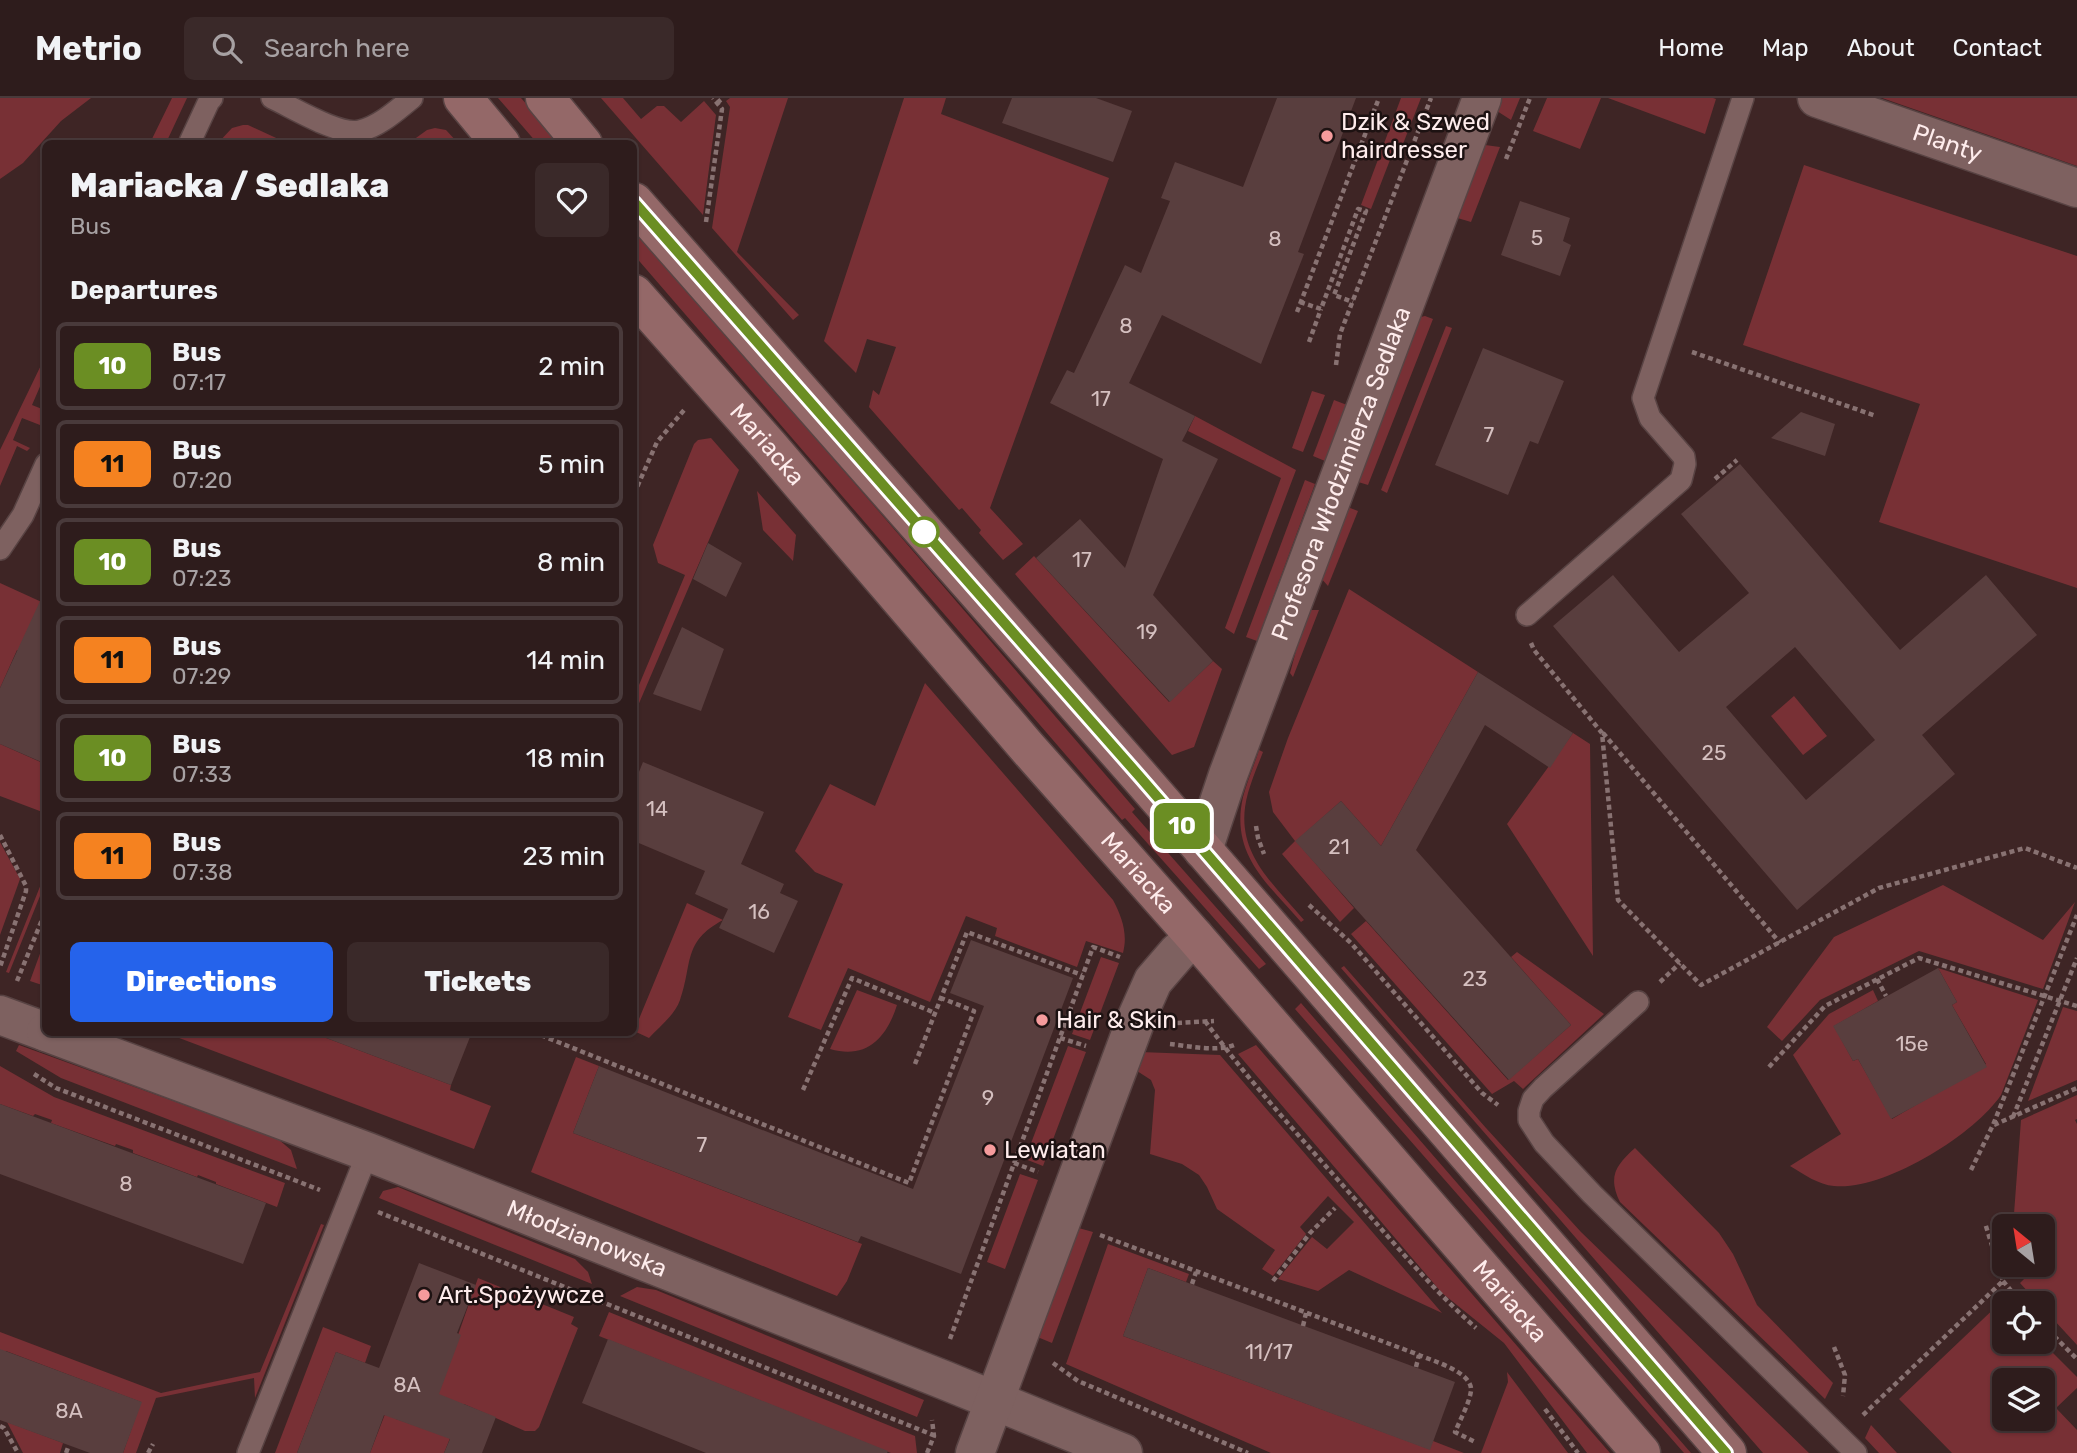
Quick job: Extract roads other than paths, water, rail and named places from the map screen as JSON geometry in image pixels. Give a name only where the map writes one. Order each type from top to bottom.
[{"type":"main road","points":[[463,98],[498,140]]},
{"type":"main road","points":[[545,98],[580,140]]},
{"type":"main road","points":[[637,205],[1203,850],[1727,1453]]},
{"type":"main road","name":"Mariacka","points":[[637,297],[1641,1453]]},
{"type":"street","name":"Profesora Włodzimierza Sedlaka","points":[[1203,850],[1228,775],[1482,98]]},
{"type":"street","name":"Planty","points":[[1817,98],[2077,188]]},
{"type":"street","points":[[959,1447],[994,1400],[1136,1017],[1153,981],[1195,937]]},
{"type":"street","name":"Młodzianowska","points":[[8,1000],[42,1029]]},
{"type":"street","name":"Młodzianowska","points":[[57,1036],[369,1152],[1123,1453]]},
{"type":"lane","points":[[191,140],[212,98]]},
{"type":"lane","points":[[272,98],[338,128],[359,131],[384,119],[412,98]]},
{"type":"lane","points":[[1527,615],[1681,480],[1684,457],[1650,418],[1643,398],[1743,98]]},
{"type":"lane","points":[[0,549],[23,515],[42,473]]},
{"type":"lane","points":[[1638,1002],[1543,1088],[1529,1111],[1530,1120],[1544,1143],[1592,1195],[1856,1453]]},
{"type":"lane","points":[[248,1453],[369,1152]]},
{"type":"place","name":"Dzik & Szwed hairdresser","points":[[1327,136]]},
{"type":"place","name":"Hair & Skin","points":[[1042,1020]]},
{"type":"place","name":"Lewiatan","points":[[990,1150]]},
{"type":"place","name":"Art.Spożywcze","points":[[424,1295]]}]
